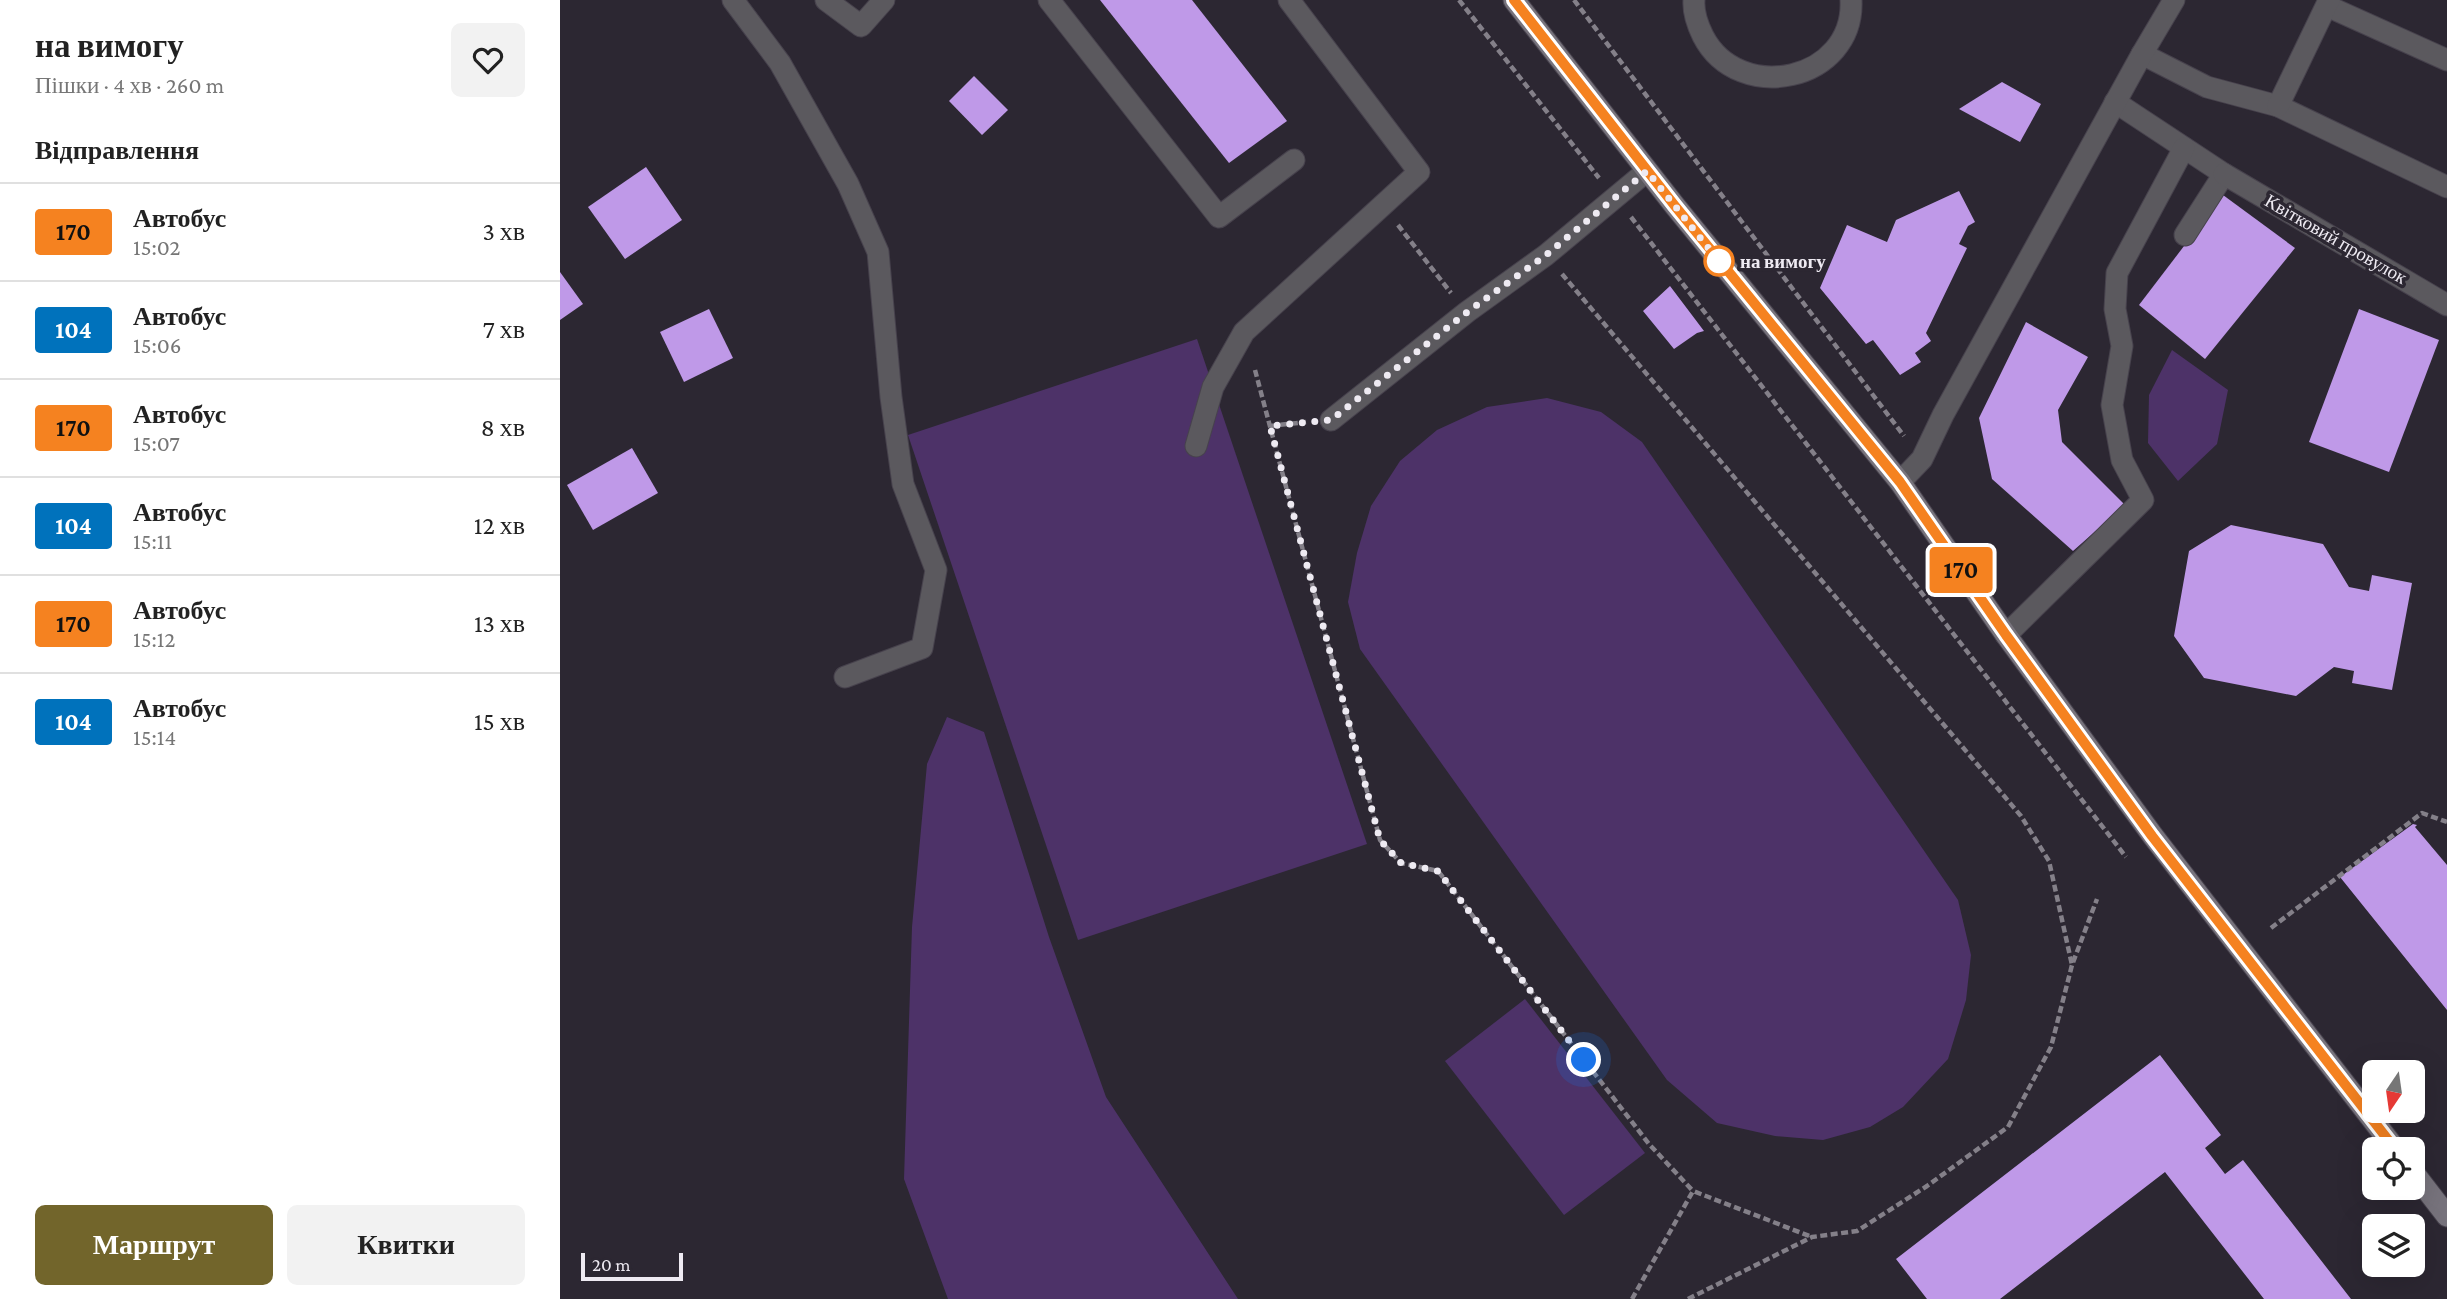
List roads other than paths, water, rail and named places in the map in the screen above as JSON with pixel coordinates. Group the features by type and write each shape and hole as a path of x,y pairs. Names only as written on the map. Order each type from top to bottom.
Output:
{"main road":[{"path":"1514,0 1647,171 1900,482 2006,635 2152,836 2386,1137"},
{"path":"2425,1188 2447,1216"}],"street":[{"path":"733,0 780,63 848,184 878,252 891,397 903,484 936,570 922,648 845,677"},
{"path":"826,0 861,26 884,0"},
{"path":"1049,0 1219,217 1294,160"},
{"path":"1196,446 1213,387 1244,332 1419,172 1289,0"},
{"path":"1694,0 1697,23 1709,48 1729,66 1754,77 1793,76 1811,68 1833,51 1844,33 1851,0"},
{"path":"1900,482 1922,459 1943,415 2174,0"},
{"path":"2278,106 2328,3 2447,60"},
{"path":"2142,54 2207,88 2278,106 2447,187"},
{"name":"Квітковий провулок","path":"2115,102 2224,174 2447,305"},
{"path":"2006,635 2143,500 2122,460 2112,405 2122,346 2115,309 2118,273 2183,148"},
{"path":"1331,420 1466,313 1546,255 1647,171"},
{"path":"2185,235 2224,174"}],"place":[{"name":"на вимогу","path":"1719,261"}]}
